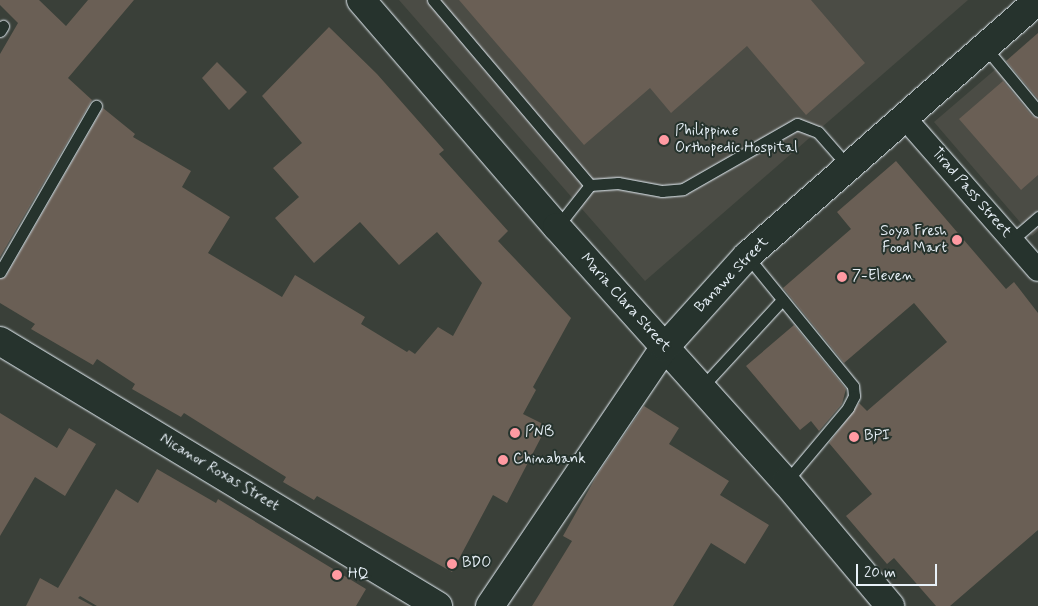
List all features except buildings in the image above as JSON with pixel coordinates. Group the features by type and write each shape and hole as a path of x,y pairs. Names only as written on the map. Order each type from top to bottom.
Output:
{"street":[{"name":"Maria Clara Street","path":"361,0 557,227 786,482 890,606"},
{"name":"Banawe Street","path":"490,606 665,347 747,256 847,164 1038,0"},
{"name":"Tirad Pass Street","path":"904,117 1038,270"},
{"name":"Nicanor Roxas Street","path":"0,341 438,606"}],"lane":[{"path":"433,0 590,185"},
{"path":"984,46 1038,112"},
{"path":"0,272 96,106"},
{"path":"557,227 590,185 618,183 662,191 683,188 798,124 818,132 847,164"},
{"path":"1012,240 1038,217"},
{"path":"747,256 853,386 854,396 848,408 786,482"},
{"path":"701,388 782,300"}],"shaded area":[{"name":"Philippine Orthopedic Hospital","path":"399,0 968,0 645,281"},
{"path":"1004,62 1038,101 1038,231 1032,236 934,122"}],"place":[{"name":"Philippine Orthopedic Hospital","path":"664,140"},
{"name":"Soya Fresh Food Mart","path":"957,240"},
{"name":"7-Eleven","path":"842,277"},
{"name":"PNB","path":"515,433"},
{"name":"BPI","path":"854,437"},
{"name":"Chinabank","path":"503,460"},
{"name":"BDO","path":"452,564"},
{"name":"HQ","path":"337,575"}]}
